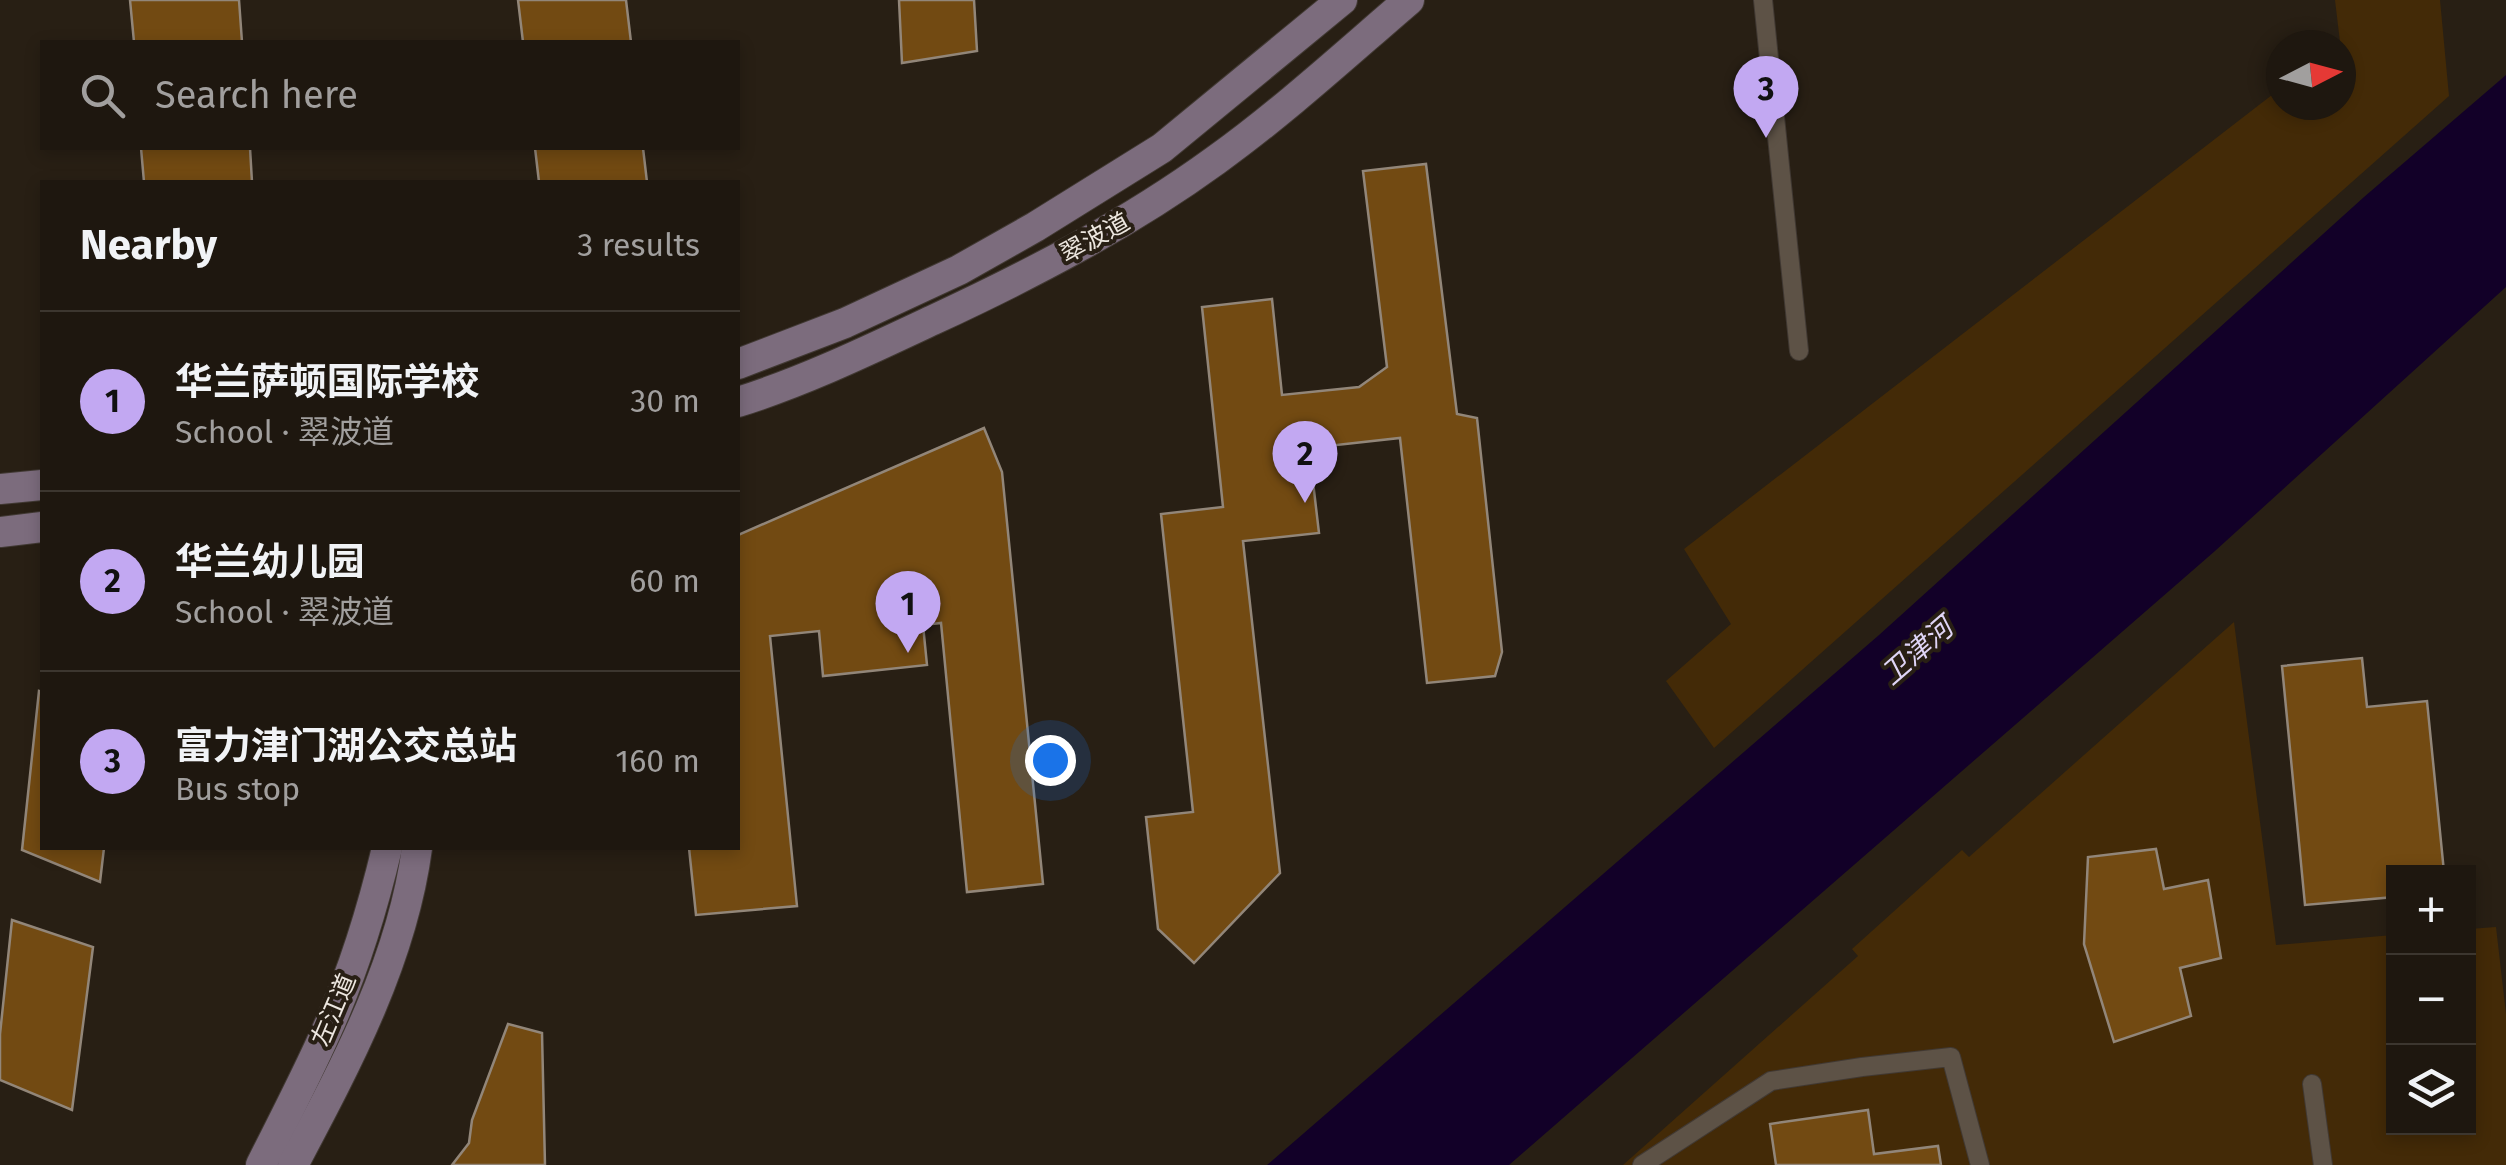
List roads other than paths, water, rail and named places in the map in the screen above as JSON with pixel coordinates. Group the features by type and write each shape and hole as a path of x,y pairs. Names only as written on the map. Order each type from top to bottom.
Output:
{"street":[{"name":"翠波道","path":"740,363 844,323 959,270 1035,227 1162,148 1342,0"},
{"name":"翠波道","path":"740,401 858,355 976,300 1069,254 1146,209 1280,111 1408,0"},
{"path":"0,490 40,485"},
{"path":"0,532 40,527"},
{"name":"左江道","path":"261,1165 326,1032 355,960 387,850"},
{"name":"左江道","path":"294,1165 370,1010 406,904 417,850"}],"lane":[{"path":"1762,0 1800,350"},
{"path":"1642,1165 1770,1081 1950,1057 1980,1165"},
{"path":"2312,1084 2323,1165"}],"water":[{"name":"卫津河","path":"2506,75 2506,287 2215,551 1509,1165 1267,1165 1879,635 2364,197"}],"place":[{"name":"富力津门湖公交总站","path":"1766,138"},
{"name":"华兰幼儿园","path":"1305,503"},
{"name":"华兰萨顿国际学校","path":"908,653"}]}
